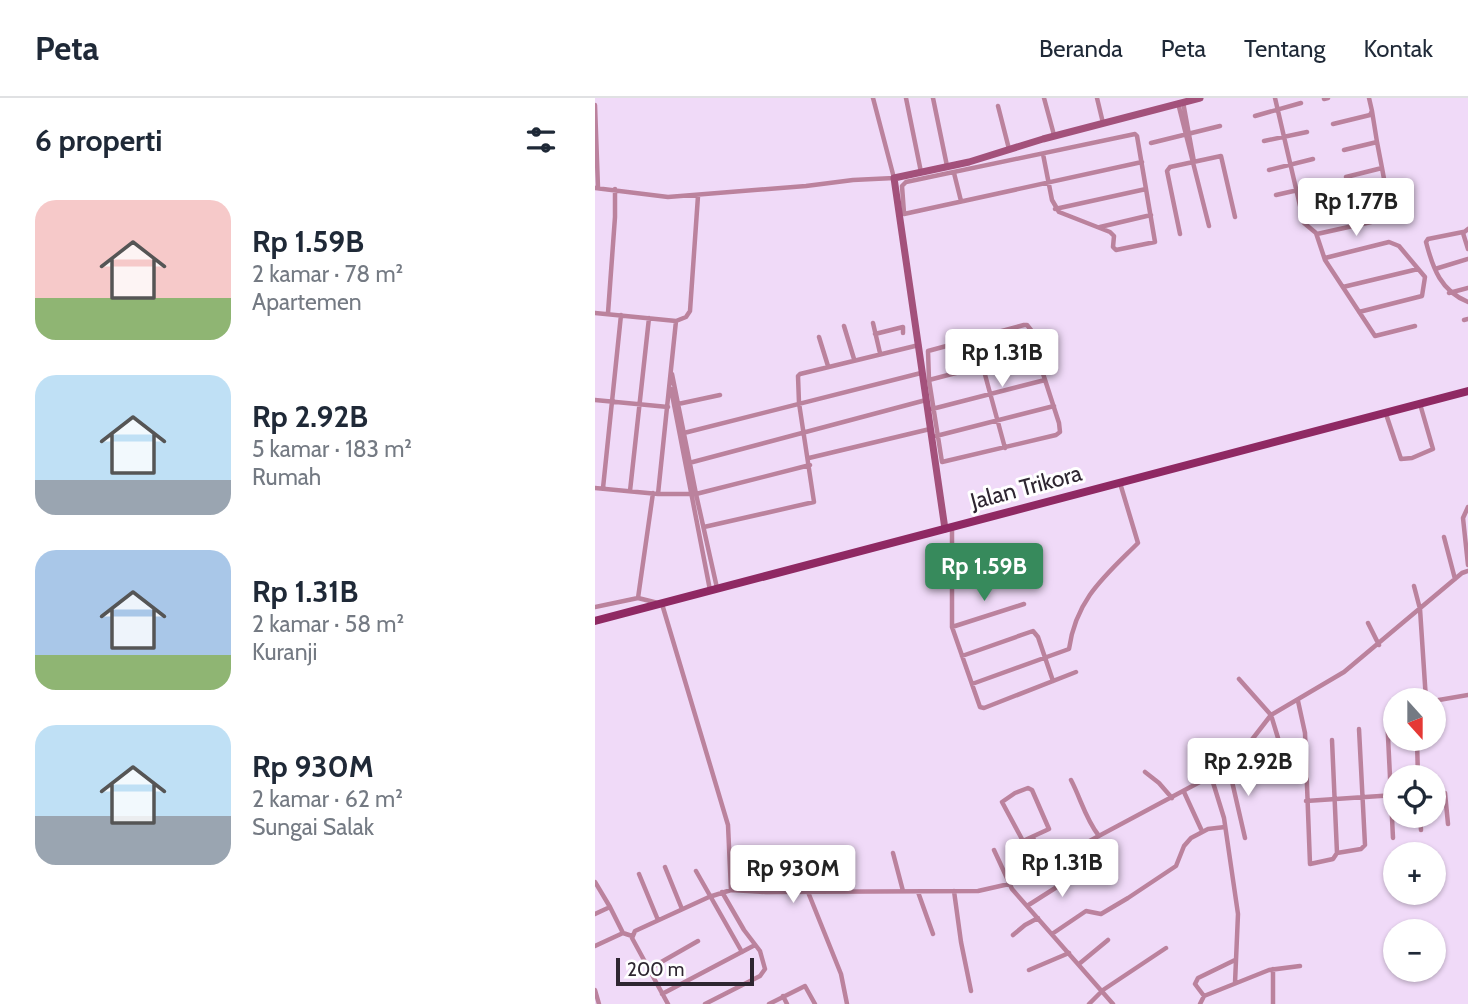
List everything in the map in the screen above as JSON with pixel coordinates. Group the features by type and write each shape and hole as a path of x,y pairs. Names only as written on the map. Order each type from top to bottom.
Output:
{"main road":[{"name":"Jalan Trikora","path":"595,621 1468,391"}],"street":[{"path":"873,98 902,214 922,372 927,400 930,410 936,436 940,458 945,463 1059,433 1061,428 1031,330 1027,325 929,350 927,353 929,380 930,410 931,429 949,528 951,627 978,702 983,708 1076,672"},
{"path":"906,98 921,173"},
{"path":"933,98 947,167"},
{"path":"1044,98 1055,136"},
{"path":"1097,98 1103,123"},
{"path":"595,105 596,188 668,197 894,178 921,173 1200,98"},
{"path":"1275,98 1304,223 1317,234 1325,258 1375,337 1415,327"},
{"path":"1369,98 1390,211"},
{"path":"1181,103 1209,226"},
{"path":"1255,116 1301,103"},
{"path":"997,106 1010,150"},
{"path":"1333,124 1370,115 1372,111"},
{"path":"1151,143 1220,126"},
{"path":"1264,141 1307,132"},
{"path":"902,214 903,183 1134,134 1137,136 1155,242 1116,250 1113,247 1112,234 1063,215 1055,209 1043,154"},
{"path":"1344,150 1377,142"},
{"path":"1180,234 1167,171 1170,167 1220,156 1223,158 1235,217"},
{"path":"1269,170 1313,159"},
{"path":"902,214 1142,162"},
{"path":"1346,177 1382,169"},
{"path":"954,173 961,201"},
{"path":"1276,195 1320,185"},
{"path":"608,313 615,189"},
{"path":"1055,209 1146,189"},
{"path":"1352,205 1387,195"},
{"path":"595,313 676,321 686,317 690,312 698,196"},
{"path":"1099,228 1151,215"},
{"path":"1317,234 1389,218"},
{"path":"1468,248 1466,230 1426,241 1435,269 1449,293 1468,302"},
{"path":"1325,258 1388,242 1399,246 1425,277 1422,296 1359,312"},
{"path":"1435,269 1468,259"},
{"path":"1343,287 1418,269"},
{"path":"1449,293 1468,288"},
{"path":"603,488 621,315"},
{"path":"630,491 649,317"},
{"path":"638,598 668,407 676,321"},
{"path":"873,323 880,353"},
{"path":"844,327 854,359"},
{"path":"875,334 902,327 903,332"},
{"path":"819,337 828,366"},
{"path":"975,338 1005,448"},
{"path":"704,527 814,502 799,403 799,375 854,359 919,345"},
{"path":"929,380 1036,352"},
{"path":"671,366 693,494 704,527 714,590"},
{"path":"684,433 922,372"},
{"path":"670,379 714,590"},
{"path":"930,410 1045,380"},
{"path":"678,404 720,395"},
{"path":"595,400 668,407"},
{"path":"689,463 927,400"},
{"path":"1386,414 1401,459 1412,458 1433,449 1420,404"},
{"path":"936,436 1054,406"},
{"path":"809,458 931,429"},
{"path":"595,488 656,494 693,494 810,465"},
{"path":"972,684 1069,649 1077,617 1086,597 1138,543 1120,482"},
{"path":"1468,507 1463,518 1468,565"},
{"path":"1444,537 1455,580"},
{"path":"632,936 635,931 709,897 731,890 978,891 1009,884 1211,776 1247,746 1271,715 1332,681 1379,645 1462,573 1468,571"},
{"path":"1414,586 1420,609 1425,688"},
{"path":"595,607 638,598 662,604 728,825 731,890"},
{"path":"951,627 1024,604"},
{"path":"1368,623 1379,645"},
{"path":"962,656 1030,631 1036,633 1053,681"},
{"path":"1239,679 1271,715 1278,738"},
{"path":"1446,699 1468,695"},
{"path":"1299,701 1305,733 1310,864 1332,859 1337,853 1364,847 1359,729"},
{"path":"1332,740 1337,853"},
{"path":"1227,764 1244,838"},
{"path":"1145,772 1172,798"},
{"path":"1211,776 1225,827 1238,914 1235,983"},
{"path":"1071,780 1080,796 1084,812 1099,836"},
{"path":"1028,788 1032,790 1049,829 1033,838 1022,841 1002,802 1028,788"},
{"path":"1184,792 1201,829"},
{"path":"1306,801 1383,796"},
{"path":"1446,803 1448,824"},
{"path":"1052,934 1086,911 1101,914 1128,898 1176,866 1184,846 1191,838 1208,829 1225,827"},
{"path":"1394,828 1394,838"},
{"path":"1033,838 1046,863"},
{"path":"994,850 1009,884 1113,1004"},
{"path":"893,853 903,891"},
{"path":"665,867 683,909"},
{"path":"696,871 742,952"},
{"path":"1027,906 1083,871"},
{"path":"639,874 659,920"},
{"path":"595,882 623,933"},
{"path":"954,891 971,990"},
{"path":"705,1004 763,974 765,966 756,945 722,892"},
{"path":"808,892 841,974 847,1004"},
{"path":"918,892 933,934"},
{"path":"595,914 610,907"},
{"path":"1013,935 1038,918"},
{"path":"595,946 623,933 632,936 668,1004"},
{"path":"1079,964 1108,940"},
{"path":"649,969 698,941"},
{"path":"662,994 756,945"},
{"path":"1089,1004 1103,990 1166,948"},
{"path":"1029,970 1069,953"},
{"path":"1204,996 1195,984 1198,978 1235,960"},
{"path":"1200,1004 1204,996 1235,983 1273,969 1300,966"},
{"path":"1273,969 1273,1004"},
{"path":"769,1004 805,986 815,1004"},
{"path":"595,990 599,1004"},
{"path":"783,996 787,1004"}]}
